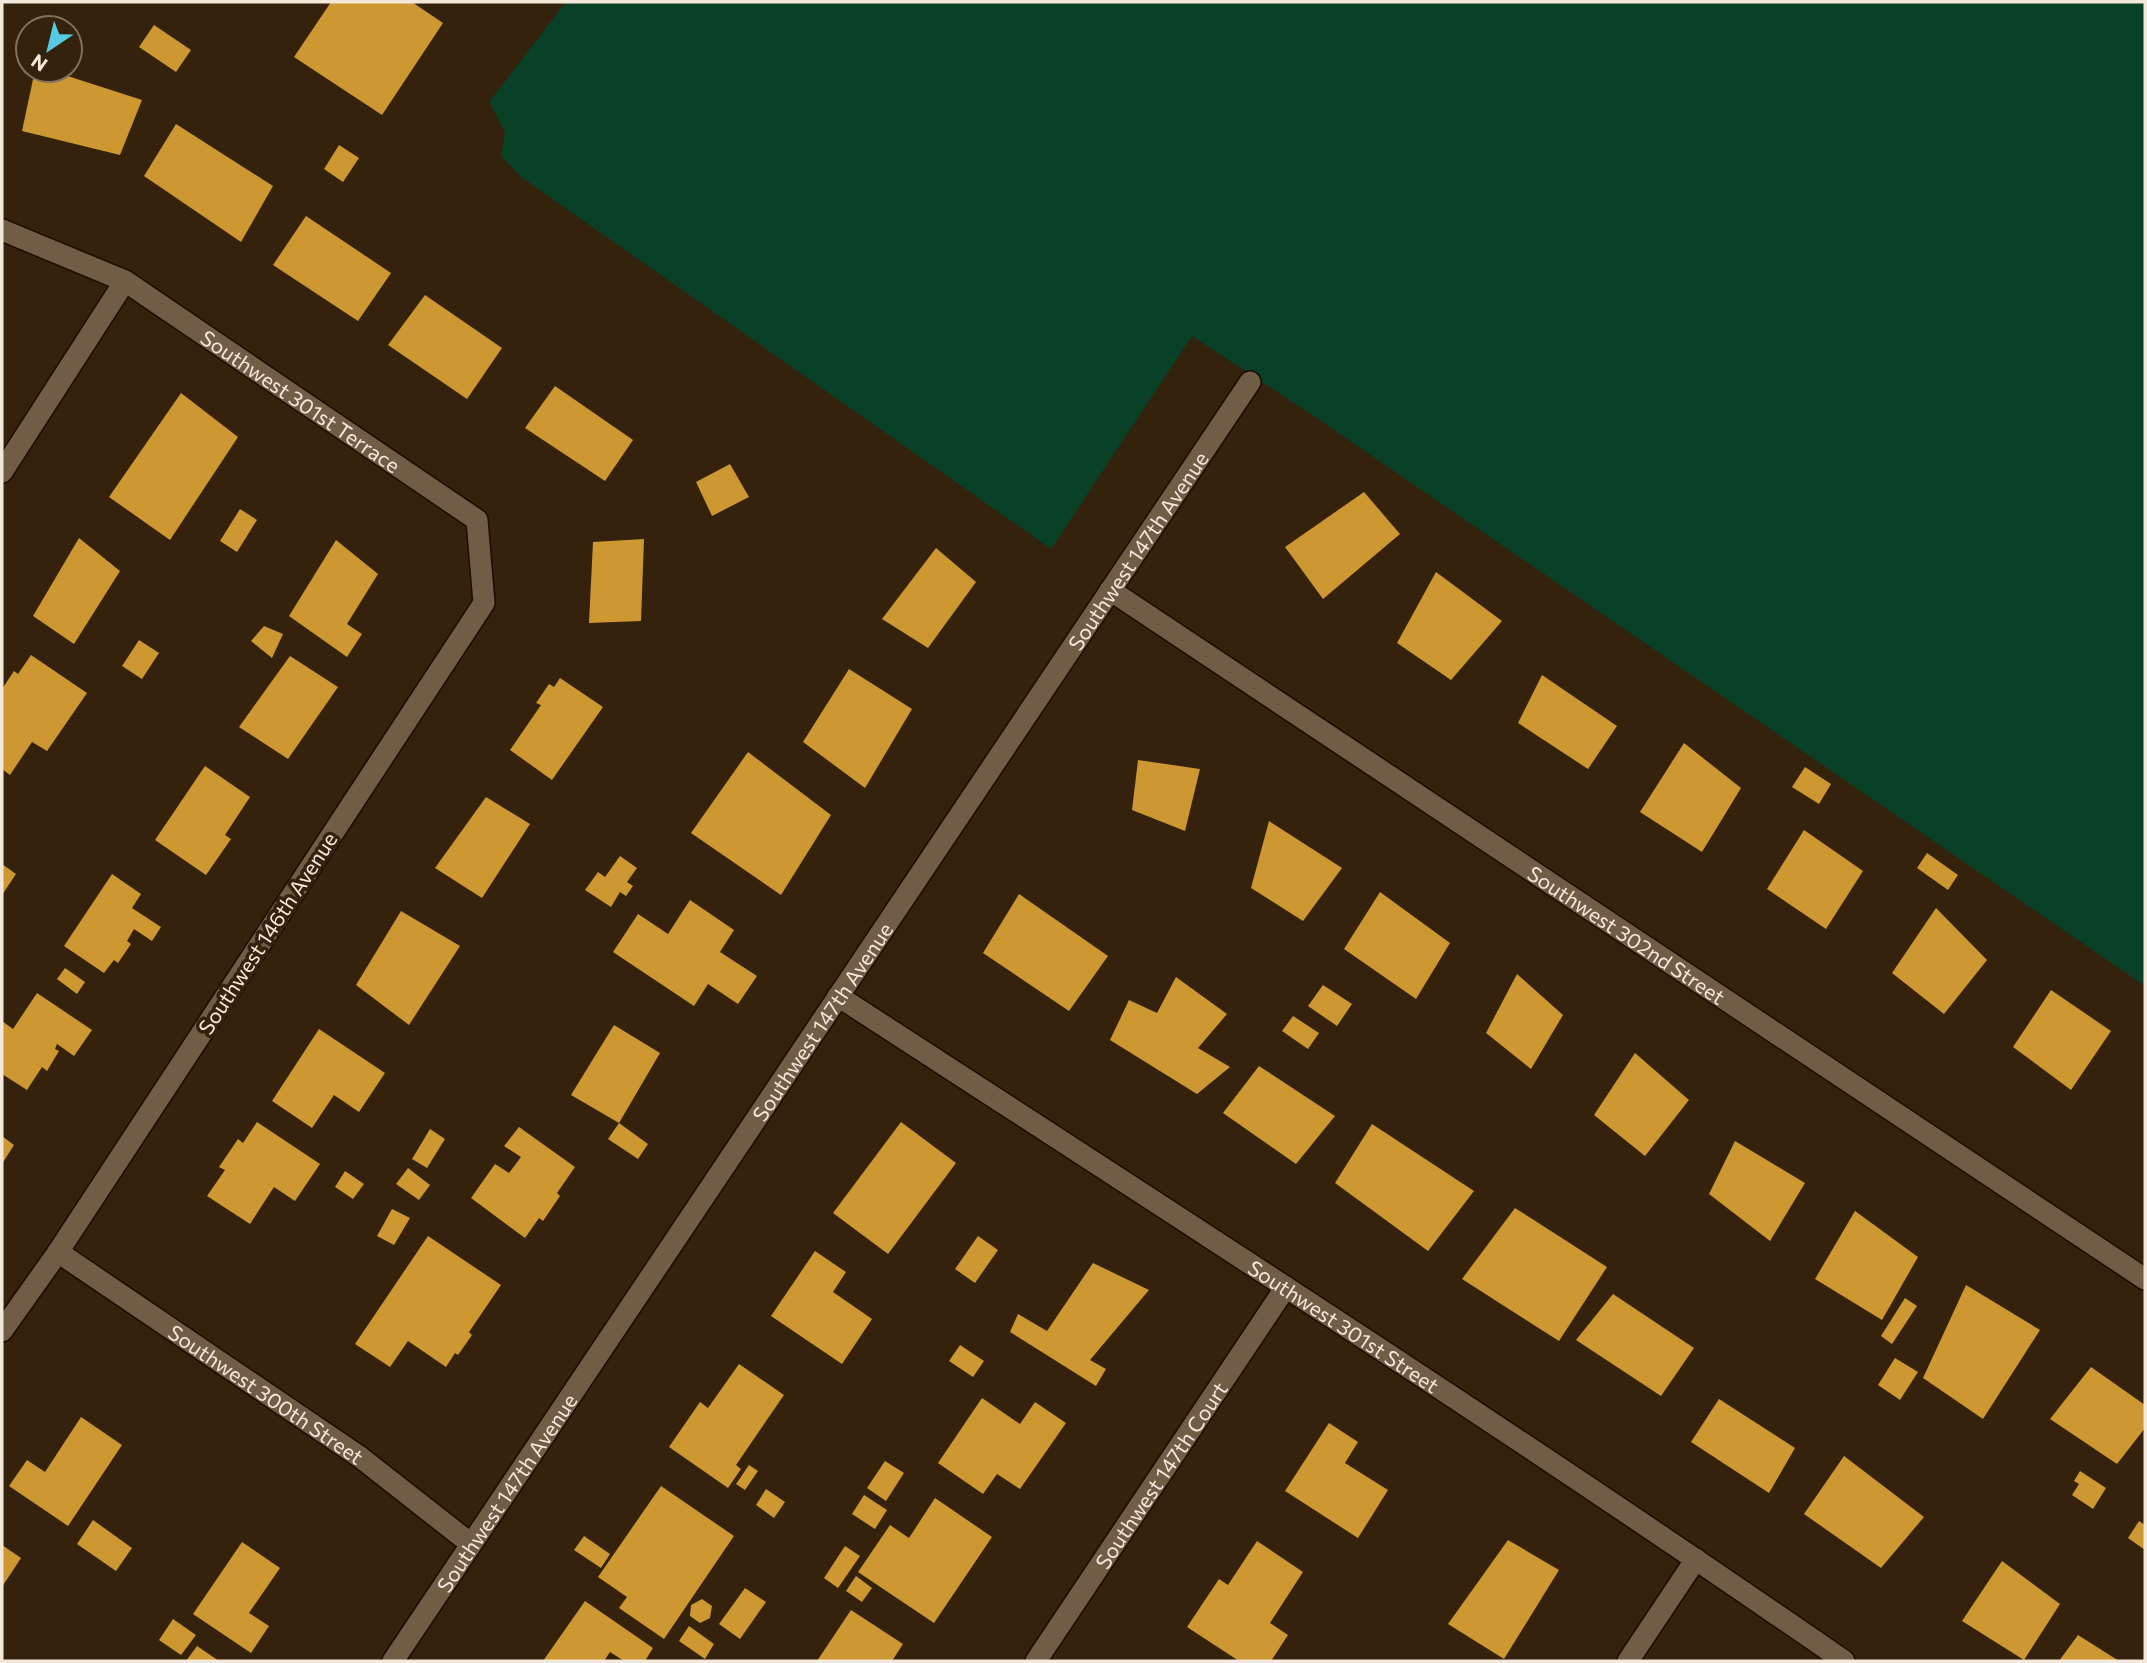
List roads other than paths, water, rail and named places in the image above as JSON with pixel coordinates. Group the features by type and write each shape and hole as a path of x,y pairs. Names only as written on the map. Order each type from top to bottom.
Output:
{"street":[{"name":"Southwest 301st Terrace","path":"2,230 125,281 477,520"},
{"path":"2,472 125,281"},
{"name":"Southwest 147th Avenue","path":"393,1661 1250,382"},
{"name":"Southwest 146th Avenue","path":"2,1331 58,1252 484,603 477,520"},
{"name":"Southwest 302nd Street","path":"1110,590 2145,1279"},
{"name":"Southwest 301st Street","path":"838,996 1286,1287 1696,1559 1844,1661"},
{"name":"Southwest 300th Street","path":"58,1252 360,1457 471,1544"},
{"name":"Southwest 147th Court","path":"1036,1661 1286,1287"},
{"path":"1628,1661 1696,1559"}]}
